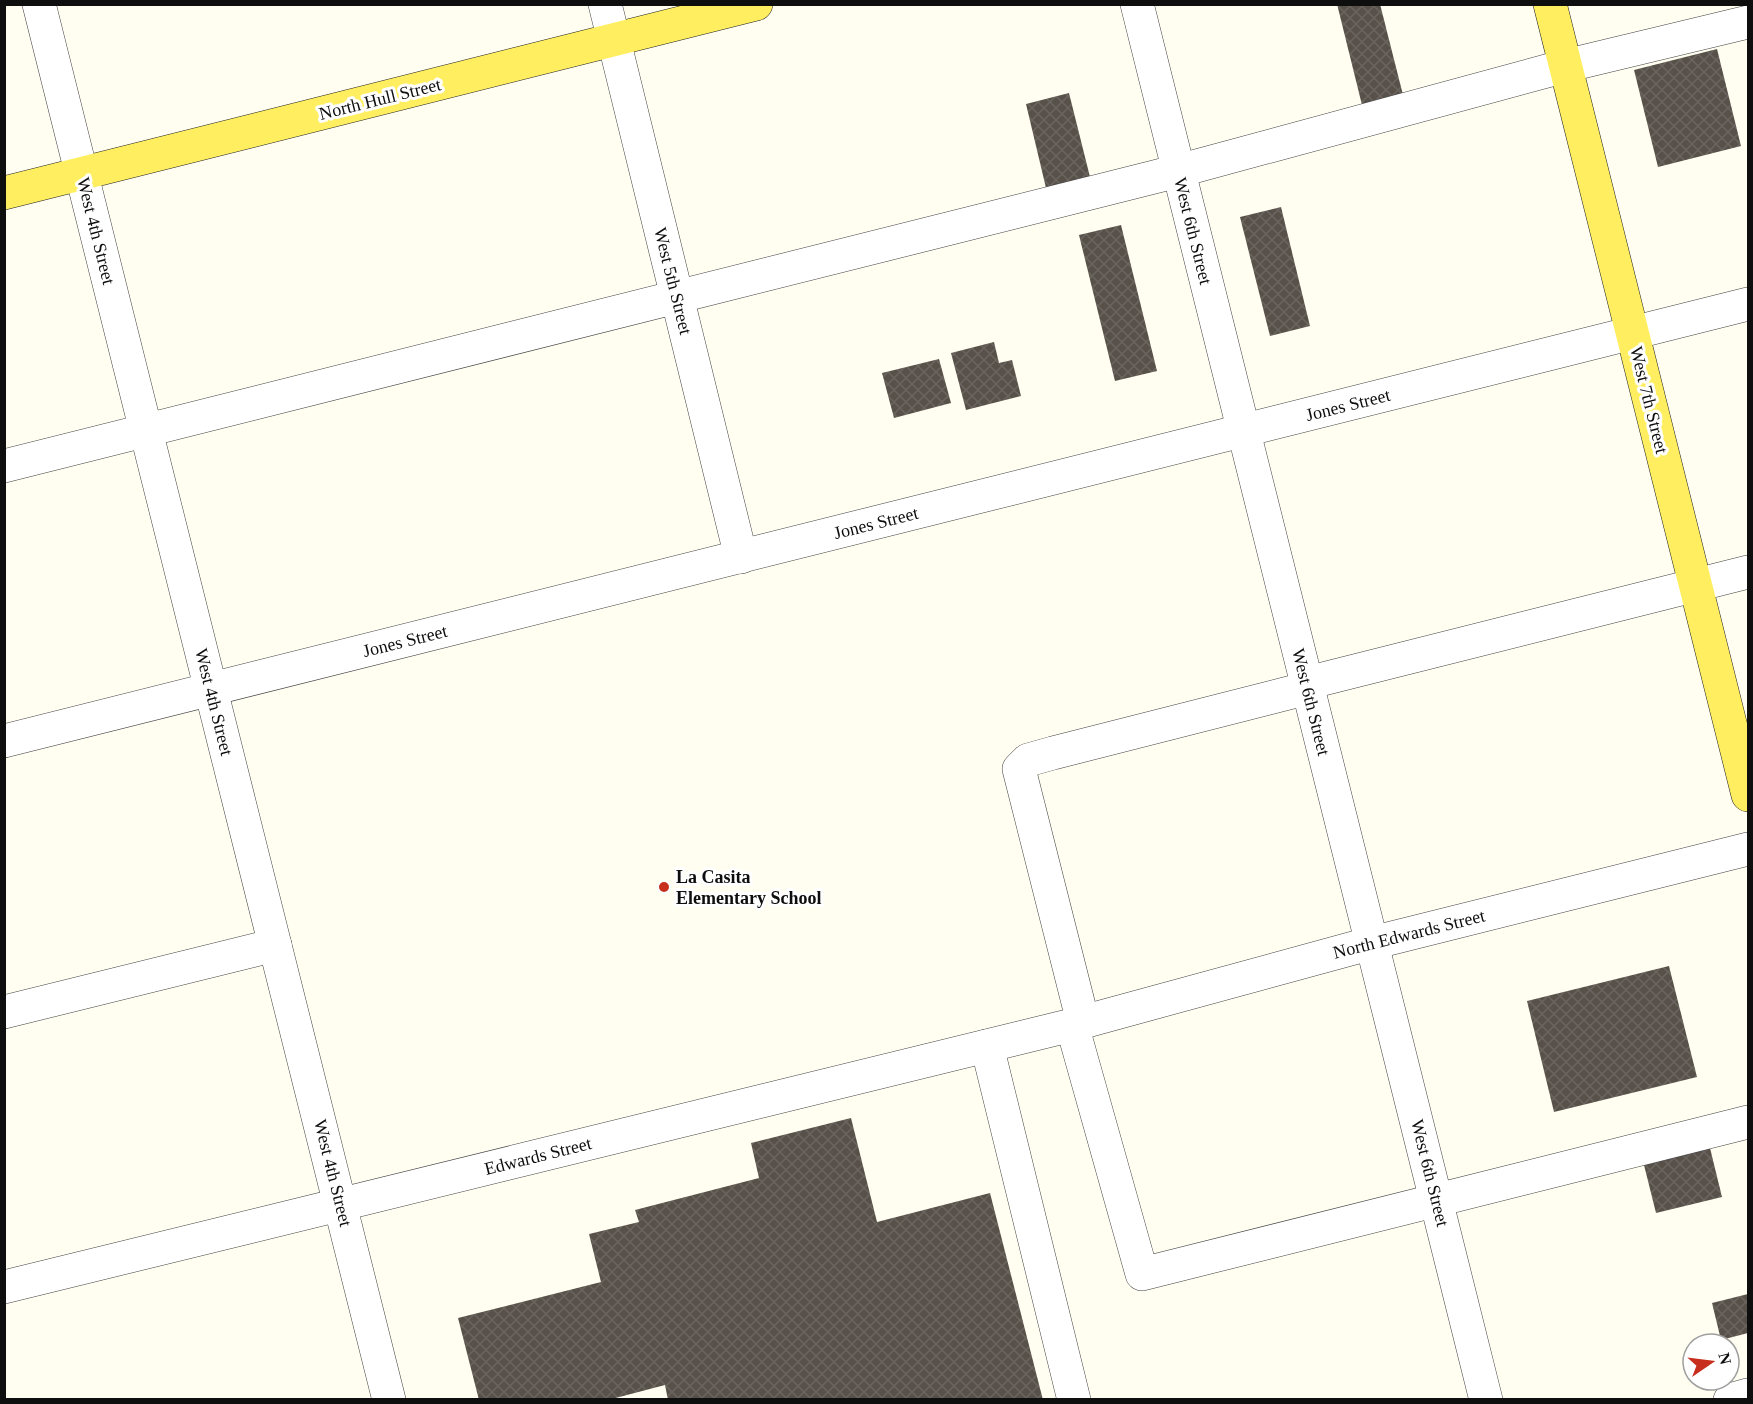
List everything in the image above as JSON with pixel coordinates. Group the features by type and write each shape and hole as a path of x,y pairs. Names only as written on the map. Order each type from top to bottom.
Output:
{"main road":[{"name":"North Hull Street","path":"4,193 756,4"},
{"name":"West 7th Street","path":"1550,4 1749,795"}],"street":[{"name":"West 4th Street","path":"39,4 389,1400"},
{"name":"West 5th Street","path":"605,4 741,557"},
{"name":"West 6th Street","path":"1137,4 1486,1400"},
{"path":"4,466 1178,171 1565,66 1749,22"},
{"name":"Jones Street","path":"4,741 1749,304"},
{"path":"1749,572 1053,753 1028,760 1019,769 1077,1024 1142,1274 1749,1122"},
{"name":"North Edwards Street","path":"1077,1024 1372,943 1749,849"},
{"path":"4,1012 275,945"},
{"name":"Edwards Street","path":"4,1287 1077,1024"},
{"path":"987,1046 1074,1400"},
{"path":"1730,1400 1749,1395"}],"building":[{"path":"1337,4 1380,4 1403,95 1362,105"},
{"path":"1717,49 1741,146 1658,167 1634,70"},
{"path":"1069,93 1090,177 1046,188 1026,104"},
{"path":"1281,207 1310,326 1270,336 1240,217"},
{"path":"1121,225 1157,371 1115,381 1079,235"},
{"path":"994,342 999,363 1012,360 1021,396 966,410 951,353"},
{"path":"939,359 951,403 894,418 882,373"},
{"path":"1669,966 1697,1077 1554,1112 1527,1001"},
{"path":"851,1118 877,1222 990,1193 1043,1400 668,1400 665,1385 608,1400 479,1400 458,1318 601,1282 589,1234 639,1222 635,1210 759,1178 751,1143"},
{"path":"1710,1148 1722,1197 1656,1213 1644,1165"},
{"path":"1748,1294 1748,1333 1741,1335 1741,1332 1719,1332 1712,1303"}],"place":[{"name":"La Casita Elementary School","path":"664,887"}]}
